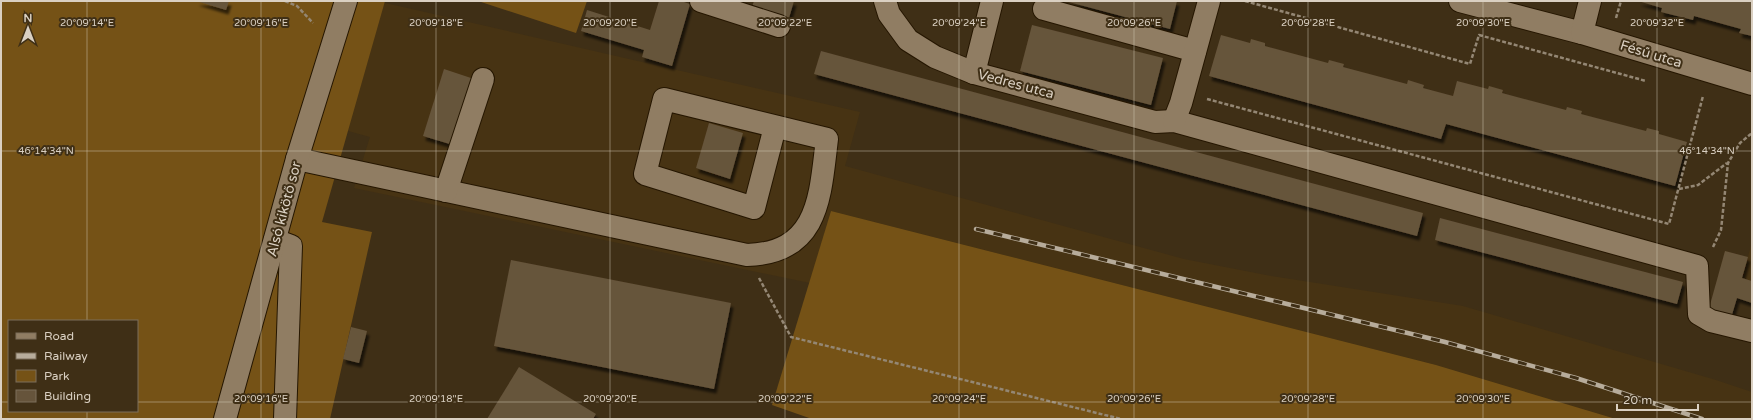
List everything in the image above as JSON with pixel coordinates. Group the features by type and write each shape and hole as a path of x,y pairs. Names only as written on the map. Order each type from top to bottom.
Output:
{"street":[{"name":"Alsó kikötő sor","path":"225,419 297,159 346,1"},
{"path":"701,1 779,26"},
{"name":"Vedres utca","path":"885,1 889,14 908,40 934,57 974,73 1155,122 1174,121 1697,266"},
{"path":"974,73 992,1"},
{"path":"1174,121 1184,93 1209,1"},
{"name":"Fésű utca","path":"1460,1 1582,33 1752,84"},
{"path":"1582,33 1590,1"},
{"path":"1044,9 1195,51"},
{"path":"446,191 483,79"},
{"path":"297,159 747,255 762,255 776,251 799,236 811,220 819,202 827,139 664,99 645,174 754,208 775,127"},
{"path":"275,240 291,246 285,419"},
{"path":"1697,266 1699,314 1711,321 1752,330"}],"path":[{"path":"285,1 297,6 332,44"},
{"path":"1245,1 1470,64 1479,36 1651,82"},
{"path":"1184,93 1669,224 1703,96 1696,94"},
{"path":"1679,189 1698,185 1728,163 1740,143 1752,132"},
{"path":"1697,266 1714,246 1721,230 1728,163"},
{"path":"747,255 791,337 1121,419"}],"shaded area":[{"path":"381,2 860,112 845,166 1184,259 1266,275 1463,306 1716,380 1752,392 1752,419 1616,419 1436,365 831,211 810,283 354,188 370,137 341,129"},
{"path":"1752,242 1752,281 1742,278"}],"green space":[{"path":"1,1 385,1 322,222 372,232 330,419 1,419"},
{"path":"478,1 587,1 576,33"},
{"path":"831,211 1436,365 1616,419 812,419 772,405"}],"building":[{"path":"196,1 229,1 226,10"},
{"path":"659,1 681,1 690,4 672,66 642,57 644,50 581,31 587,10 650,30"},
{"path":"754,1 794,1 789,18 752,7"},
{"path":"1065,1 1177,1 1170,29"},
{"path":"1638,1 1752,1 1752,36 1739,33 1741,29 1694,16 1693,20 1661,12 1662,8"},
{"path":"1032,25 1163,58 1151,105 1020,71"},
{"path":"1221,35 1250,43 1251,39 1265,43 1265,46 1328,63 1329,60 1344,64 1343,67 1407,84 1408,80 1424,85 1423,88 1453,96 1457,81 1488,89 1489,86 1503,90 1502,93 1566,110 1567,107 1582,111 1581,114 1646,131 1647,128 1659,131 1659,134 1687,142 1675,186 1446,124 1441,139 1209,76"},
{"path":"821,51 1423,213 1417,236 814,74"},
{"path":"444,69 474,79 453,145 423,136"},
{"path":"709,123 743,133 730,179 696,168"},
{"path":"1440,218 1683,282 1677,304 1435,240"},
{"path":"1725,251 1748,257 1742,278 1752,281 1752,303 1737,298 1731,318 1708,312"},
{"path":"511,260 731,303 714,389 494,346"},
{"path":"351,327 367,331 359,363 343,359"},
{"path":"519,367 596,414 593,419 487,419"}],"railway":[{"path":"976,229 1445,342 1576,378 1702,419"}]}
